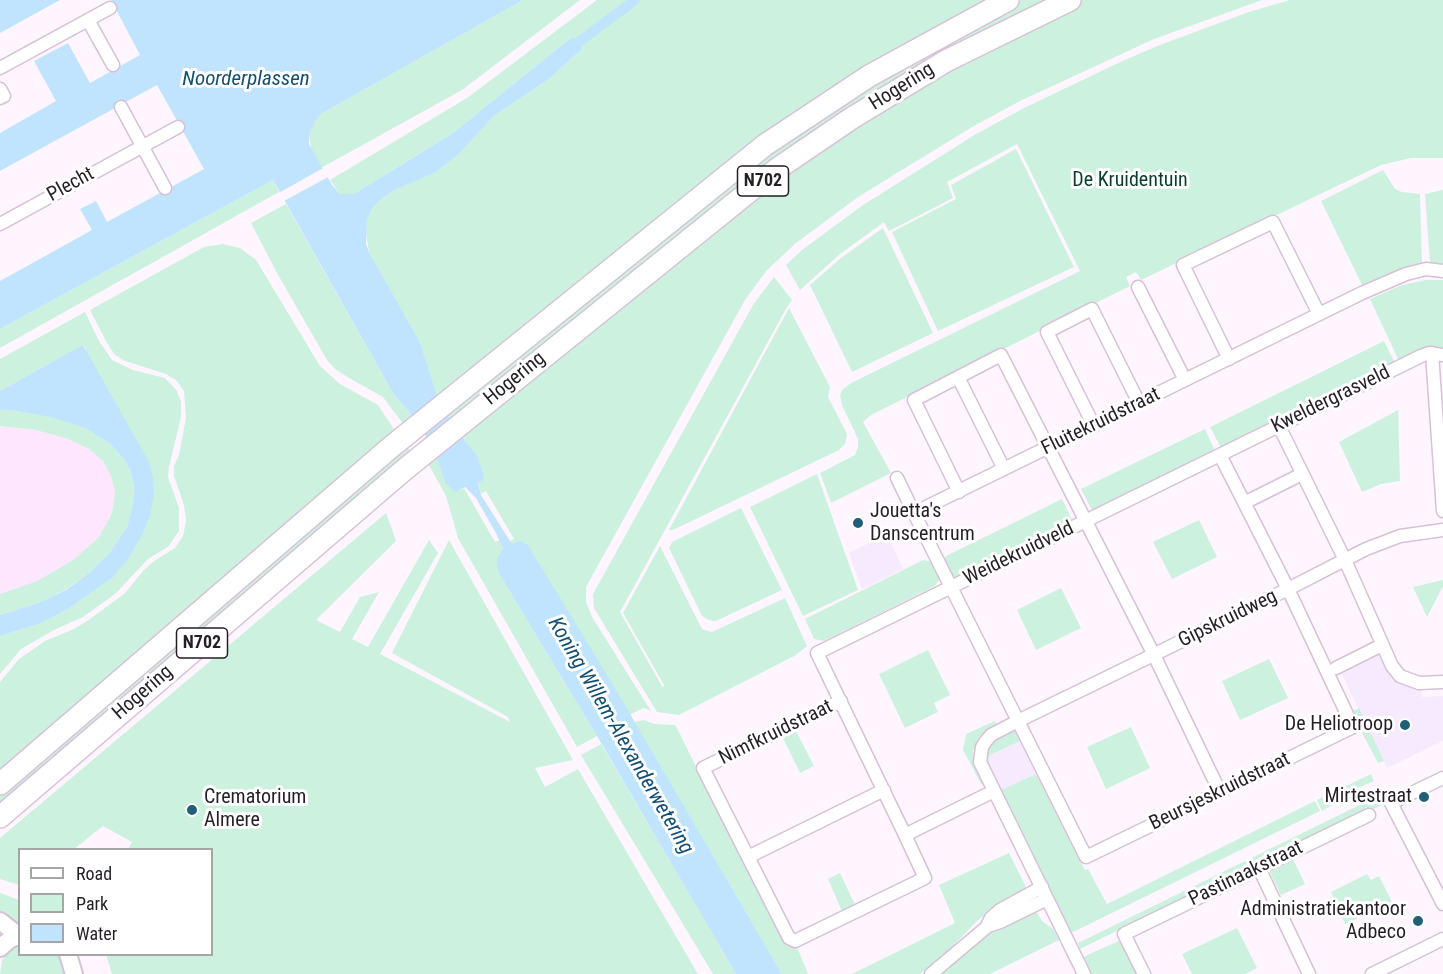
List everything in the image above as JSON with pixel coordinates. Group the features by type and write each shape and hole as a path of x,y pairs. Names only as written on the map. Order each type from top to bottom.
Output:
{"highway":[{"name":"Hogering","path":"0,784 391,447 765,145 869,76 1008,0"},
{"name":"Hogering","path":"0,817 483,404 777,169 852,118 946,61 1070,0"}],"main road":[{"path":"0,921 18,934"},
{"path":"0,948 18,936"},
{"path":"69,956 74,974"}],"street":[{"path":"0,68 110,8"},
{"path":"88,20 113,65"},
{"path":"0,89 4,96 0,98"},
{"path":"121,107 165,188"},
{"name":"Plecht","path":"0,224 178,127"},
{"path":"1229,358 1183,265 1273,222 1319,314"},
{"name":"Fluitekruidstraat","path":"914,513 1362,293 1418,270 1443,271"},
{"path":"1138,287 1185,380"},
{"path":"1094,426 1047,332 1092,309 1139,403"},
{"path":"1438,354 1443,511"},
{"name":"Kweldergrasveld","path":"1220,455 1421,356 1438,354"},
{"path":"959,492 914,400 1001,355 1154,655 1220,792"},
{"path":"958,377 1004,469"},
{"path":"1279,426 1344,560 1380,647 1392,666 1400,676 1419,683 1443,682"},
{"path":"1220,455 1246,502 1288,589"},
{"name":"Weidekruidveld","path":"841,701 817,652 1220,455"},
{"path":"1246,502 1302,474"},
{"path":"897,478 1018,721"},
{"name":"Gipskruidweg","path":"1084,974 980,762 981,747 991,735 1018,721 1384,541 1422,532 1443,530"},
{"name":"Beursjeskruidstraat","path":"1018,721 1086,857 1353,727 1288,589"},
{"path":"1336,668 1380,647"},
{"path":"841,701 884,790 925,878 795,941 789,938 748,857 884,790"},
{"name":"Nimfkruidstraat","path":"748,857 703,768 841,701"},
{"path":"1443,778 1391,803 1439,883 1443,903"},
{"path":"905,835 994,791"},
{"name":"Pastinaakstraat","path":"1144,974 1124,934 1369,815"},
{"path":"1259,868 1309,974"},
{"path":"931,974 987,926 991,918 1000,910 1044,893"},
{"path":"1372,974 1443,939"}],"shaded area":[{"path":"0,426 36,430 68,439 89,449 103,461 111,476 115,492 112,513 99,537 73,560 37,581 0,594"},
{"path":"887,534 903,569 862,589 849,553"},
{"name":"De Heliotroop","path":"1379,651 1392,677 1421,689 1422,697 1443,696 1443,741 1387,768 1340,670"},
{"path":"1020,741 1036,774 1001,790 988,760 990,755"}],"green space":[{"path":"523,0 580,0 462,90 321,168 312,152 309,136 321,114"},
{"path":"597,0 991,0 939,28 438,398 420,342 369,252 366,233 367,219 379,201 393,191 436,172 458,155 494,116 549,79 583,48 572,37 453,133 354,194 340,194 330,180 467,98"},
{"path":"1019,0 1053,0 957,47 453,423 445,410 713,191 947,36"},
{"path":"1079,0 1262,0 1154,39 1020,101 972,127 858,197 796,243 767,270 745,300 586,587 586,602 592,617 651,711 644,708 629,715 528,545 513,544 510,541 514,539 486,491 481,494 478,482 484,475 477,455 458,432 839,132"},
{"name":"De Kruidentuin","path":"1290,0 1443,0 1443,158 1411,158 1381,165 1141,280 1136,272 1126,277 1130,286 871,415 863,422 891,473 831,503 820,473 855,455 858,447 858,439 842,405 840,395 842,390 851,383 1080,271 1017,144 947,182 953,198 889,231 884,222 840,254 800,290 786,265 802,250 863,205 976,134 1024,108 1157,46 1249,12"},
{"path":"1016,149 1074,267 938,331 892,232 956,199 951,185"},
{"path":"1383,170 1395,189 1420,194 1422,265 1364,289 1321,201"},
{"path":"273,180 279,192 0,348 0,329"},
{"path":"1443,190 1443,267 1430,263 1425,194"},
{"path":"286,204 394,395 417,421 407,429 383,397 335,369 327,360 277,273 251,223"},
{"path":"883,228 933,333 852,372 810,285 841,258"},
{"path":"223,244 240,248 256,260 320,366 340,384 378,405 397,434 0,771 0,682 19,659 45,641 74,629 124,594 144,570 175,548 183,536 186,521 184,505 174,476 174,466 179,455 186,418 184,391 177,381 166,374 125,361 115,355 90,310 204,247"},
{"path":"774,277 792,300 620,612 663,688 664,685 623,613 660,546 702,629 712,632 785,598 807,646 796,655 679,715 657,712 594,608 593,594 753,305"},
{"path":"1426,280 1443,280 1443,349 1428,348 1399,361 1370,299 1402,285"},
{"path":"789,308 830,387 828,397 847,434 845,444 839,450 669,530"},
{"path":"85,312 99,341 112,360 133,370 165,378 177,391 181,402 181,417 168,477 179,508 179,531 168,547 148,559 115,594 83,617 21,649 0,674 0,636 42,623 71,607 112,577 129,558 150,516 84,345 0,391 0,359"},
{"path":"1384,341 1395,363 1224,448 1220,446 1210,427"},
{"path":"0,410 51,416 85,428 109,443 124,459 131,472 134,487 133,504 127,527 110,552 90,572 65,590 38,603 0,615 0,594 37,581 73,560 99,537 112,513 115,492 111,476 103,461 89,449 68,439 36,430 0,426"},
{"path":"1398,410 1400,481 1381,484 1362,492 1339,442"},
{"path":"1205,429 1214,449 1211,454 1093,512 1081,489"},
{"path":"406,444 413,456 0,810 0,792"},
{"path":"435,452 461,490 464,488 495,542 500,540 503,549 498,572 597,736 577,747 458,538 446,496 426,460"},
{"path":"817,474 858,590 803,616 750,507"},
{"path":"1062,499 1073,522 955,580 951,579 940,559"},
{"path":"741,508 782,590 716,621 709,620 702,616 669,548 672,542"},
{"path":"386,513 396,541 316,620 340,632 360,597 379,592 352,639 368,647 429,540 438,553 380,654 510,722 508,717 392,653 449,540 573,760 535,768 545,787 578,769 698,974 112,974 106,956 213,956 213,848 129,848 132,842 103,826 75,848 18,848 18,885 0,879 0,838"},
{"path":"1199,520 1217,557 1172,579 1153,542"},
{"path":"923,560 932,562 940,578 935,586 824,641 814,639 805,619"},
{"path":"1443,580 1443,586 1427,617 1413,587"},
{"path":"1061,588 1081,628 1036,650 1017,610"},
{"path":"928,650 950,695 934,703 938,712 905,728 879,674"},
{"path":"1269,659 1288,698 1240,720 1222,681"},
{"path":"1359,708 1384,761 1378,763 1351,712"},
{"path":"644,720 655,724 675,725 677,728 785,943 797,947 808,974 782,974 634,722"},
{"path":"995,721 997,726 979,737 973,751 974,759 985,783 981,784 963,750 966,734"},
{"path":"1131,727 1150,768 1106,789 1087,747"},
{"path":"795,729 814,766 800,773 782,736"},
{"path":"1007,732 1016,732 1020,741 990,755 988,760 1001,790 1036,774 1085,870 1088,869 1107,904 1315,801 1320,811 1069,934 985,759 989,743"},
{"path":"601,744 736,974 713,974 581,755"},
{"path":"1371,774 1374,781 1335,798 1336,803 1322,811 1317,800"},
{"path":"1382,794 1387,803 1369,811 1367,808 1080,949 1078,943"},
{"path":"1009,853 1027,889 978,920 942,957 920,974 852,974 955,923 939,885"},
{"path":"1293,859 1305,884 1281,895 1269,870"},
{"path":"840,873 856,907 843,914 828,879"},
{"path":"1367,874 1371,880 1379,876 1392,902 1345,924 1331,892"},
{"path":"0,893 18,900 18,928 9,923 0,912"},
{"path":"1035,909 1042,921 1053,929 1059,940 990,974 938,974 984,934"},
{"path":"1237,928 1257,968 1245,974 1192,974 1182,954"},
{"path":"1121,940 1137,974 1091,974 1083,957"},
{"path":"18,946 18,956 59,956 66,974 0,974 2,960 9,951"}],"water":[{"path":"0,0 60,0 0,33"},
{"path":"111,0 523,0 321,114 309,136 309,144 332,185 340,194 354,194 453,133 572,37 583,48 549,79 494,116 458,155 436,172 393,191 379,201 367,219 366,244 420,342 438,398 458,432 477,455 484,475 483,480 478,483 481,495 510,541 513,544 521,541 528,545 616,690 782,974 736,974 498,572 497,558 503,549 476,498 465,487 455,492 446,484 435,452 417,421 394,395 273,180 0,329 0,281 92,230 80,209 96,201 107,222 204,169 157,85 0,171 0,133 56,101 34,61 68,43 90,83 140,55"},
{"path":"83,345 149,462 154,493 150,516 129,558 113,577 71,607 42,623 0,636 0,615 38,603 66,590 90,572 110,552 127,527 133,504 134,487 131,472 124,459 109,443 85,428 51,417 0,410 0,391"}],"pier":[{"path":"325,167 330,176 282,202 277,194"}],"waterway":[{"path":"568,50 635,0"}],"place":[{"name":"Jouetta's Danscentrum","path":"858,523"},
{"name":"De Heliotroop","path":"1405,725"},
{"name":"Mirtestraat","path":"1424,797"},
{"name":"Crematorium Almere","path":"192,810"},
{"name":"Administratiekantoor Adbeco","path":"1418,921"}],"water label":[{"name":"Noorderplassen","path":"246,80"},
{"name":"Koning Willem-Alexanderwetering","path":"620,736"}]}
